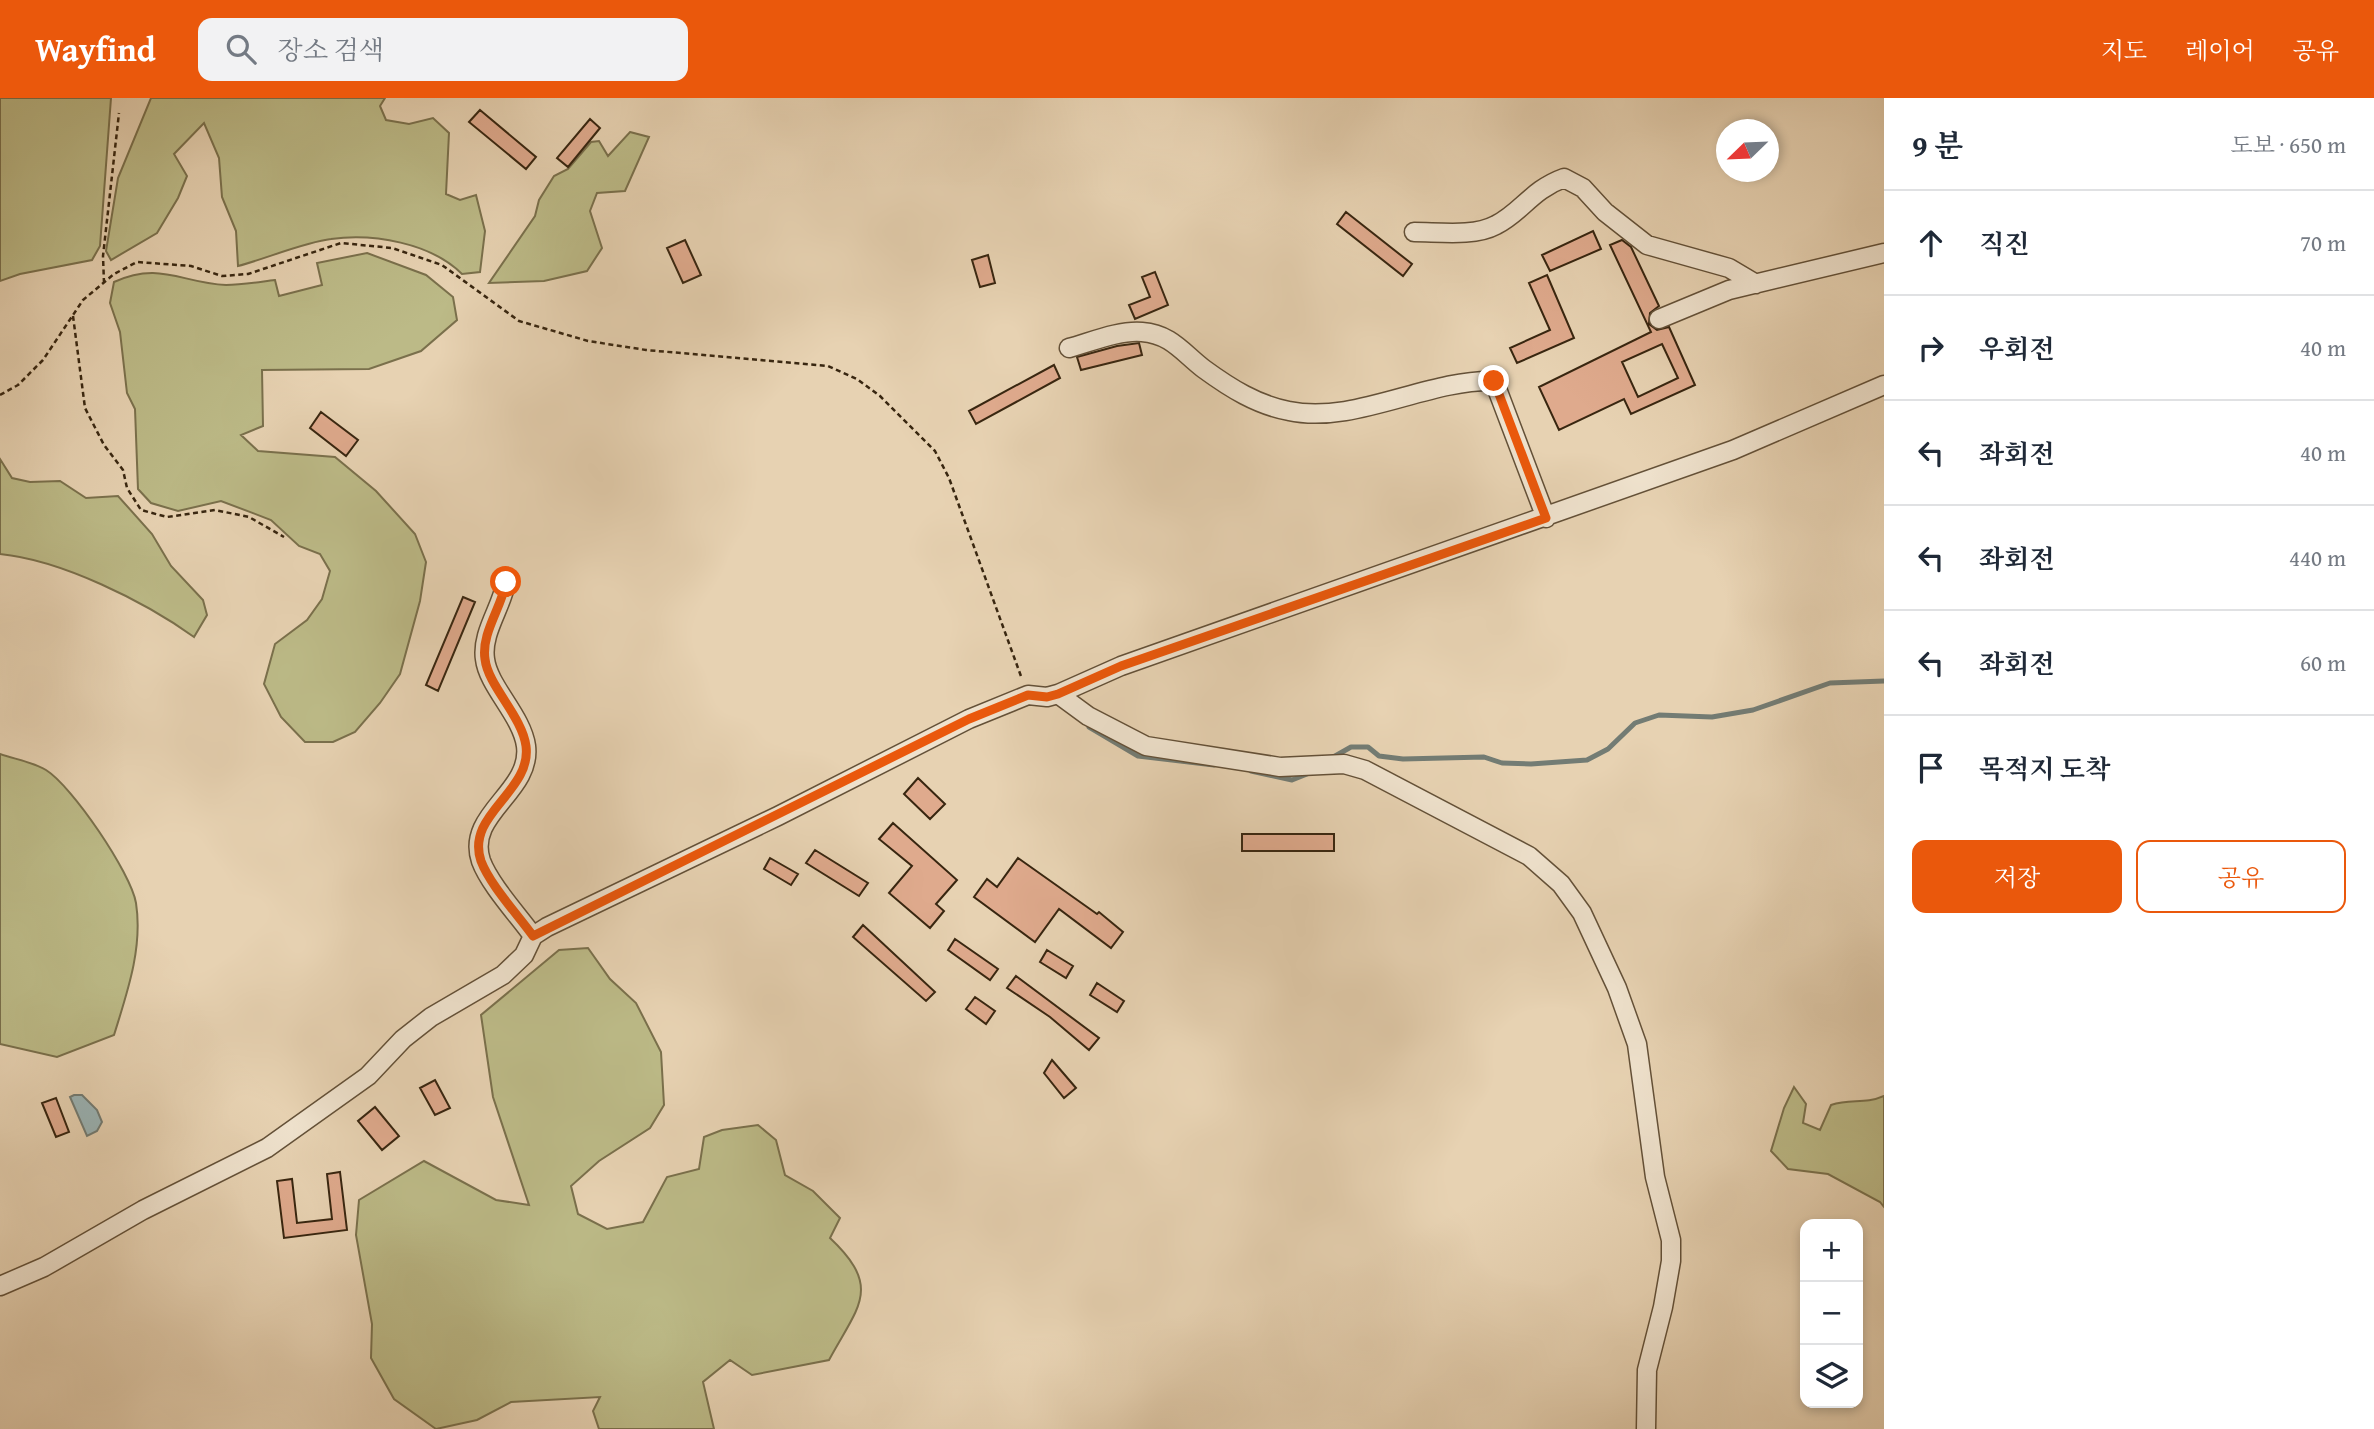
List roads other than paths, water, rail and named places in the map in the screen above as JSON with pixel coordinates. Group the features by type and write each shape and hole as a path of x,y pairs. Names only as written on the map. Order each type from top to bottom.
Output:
{"street":[{"path":"1414,232 1461,231 1496,225 1527,198 1564,178 1584,188 1605,212 1647,245 1729,268 1756,284"},
{"path":"1659,319 1729,290 1884,253"},
{"path":"1069,348 1139,331 1160,334 1244,396 1290,412 1322,414 1443,388 1494,381 1546,518"},
{"path":"0,1286 44,1267 143,1210 267,1148 368,1076 402,1040 431,1017 503,975 524,954 533,936 969,719 1028,695 1047,697 1058,694 1121,666 1733,450 1884,385"},
{"path":"506,582 504,598 487,636 485,660 519,723 527,747 523,769 513,788 487,818 480,833 479,844 487,872 533,936"},
{"path":"1058,694 1088,716 1146,746 1280,767 1343,764 1365,770 1530,856 1561,884 1582,913 1601,951 1637,1044 1655,1177 1671,1240 1671,1261 1663,1307 1647,1370 1646,1429"}],"water":[{"path":"82,1095 97,1110 102,1122 97,1131 87,1136 70,1097"}],"waterway":[{"path":"1328,760 1351,747 1368,747 1379,756 1403,759 1484,757 1502,763 1531,764 1587,760 1608,749 1635,723 1659,715 1712,717 1753,710 1830,683 1884,681"},
{"path":"1089,727 1138,756 1214,765"},
{"path":"1251,771 1292,780 1312,772"}]}
